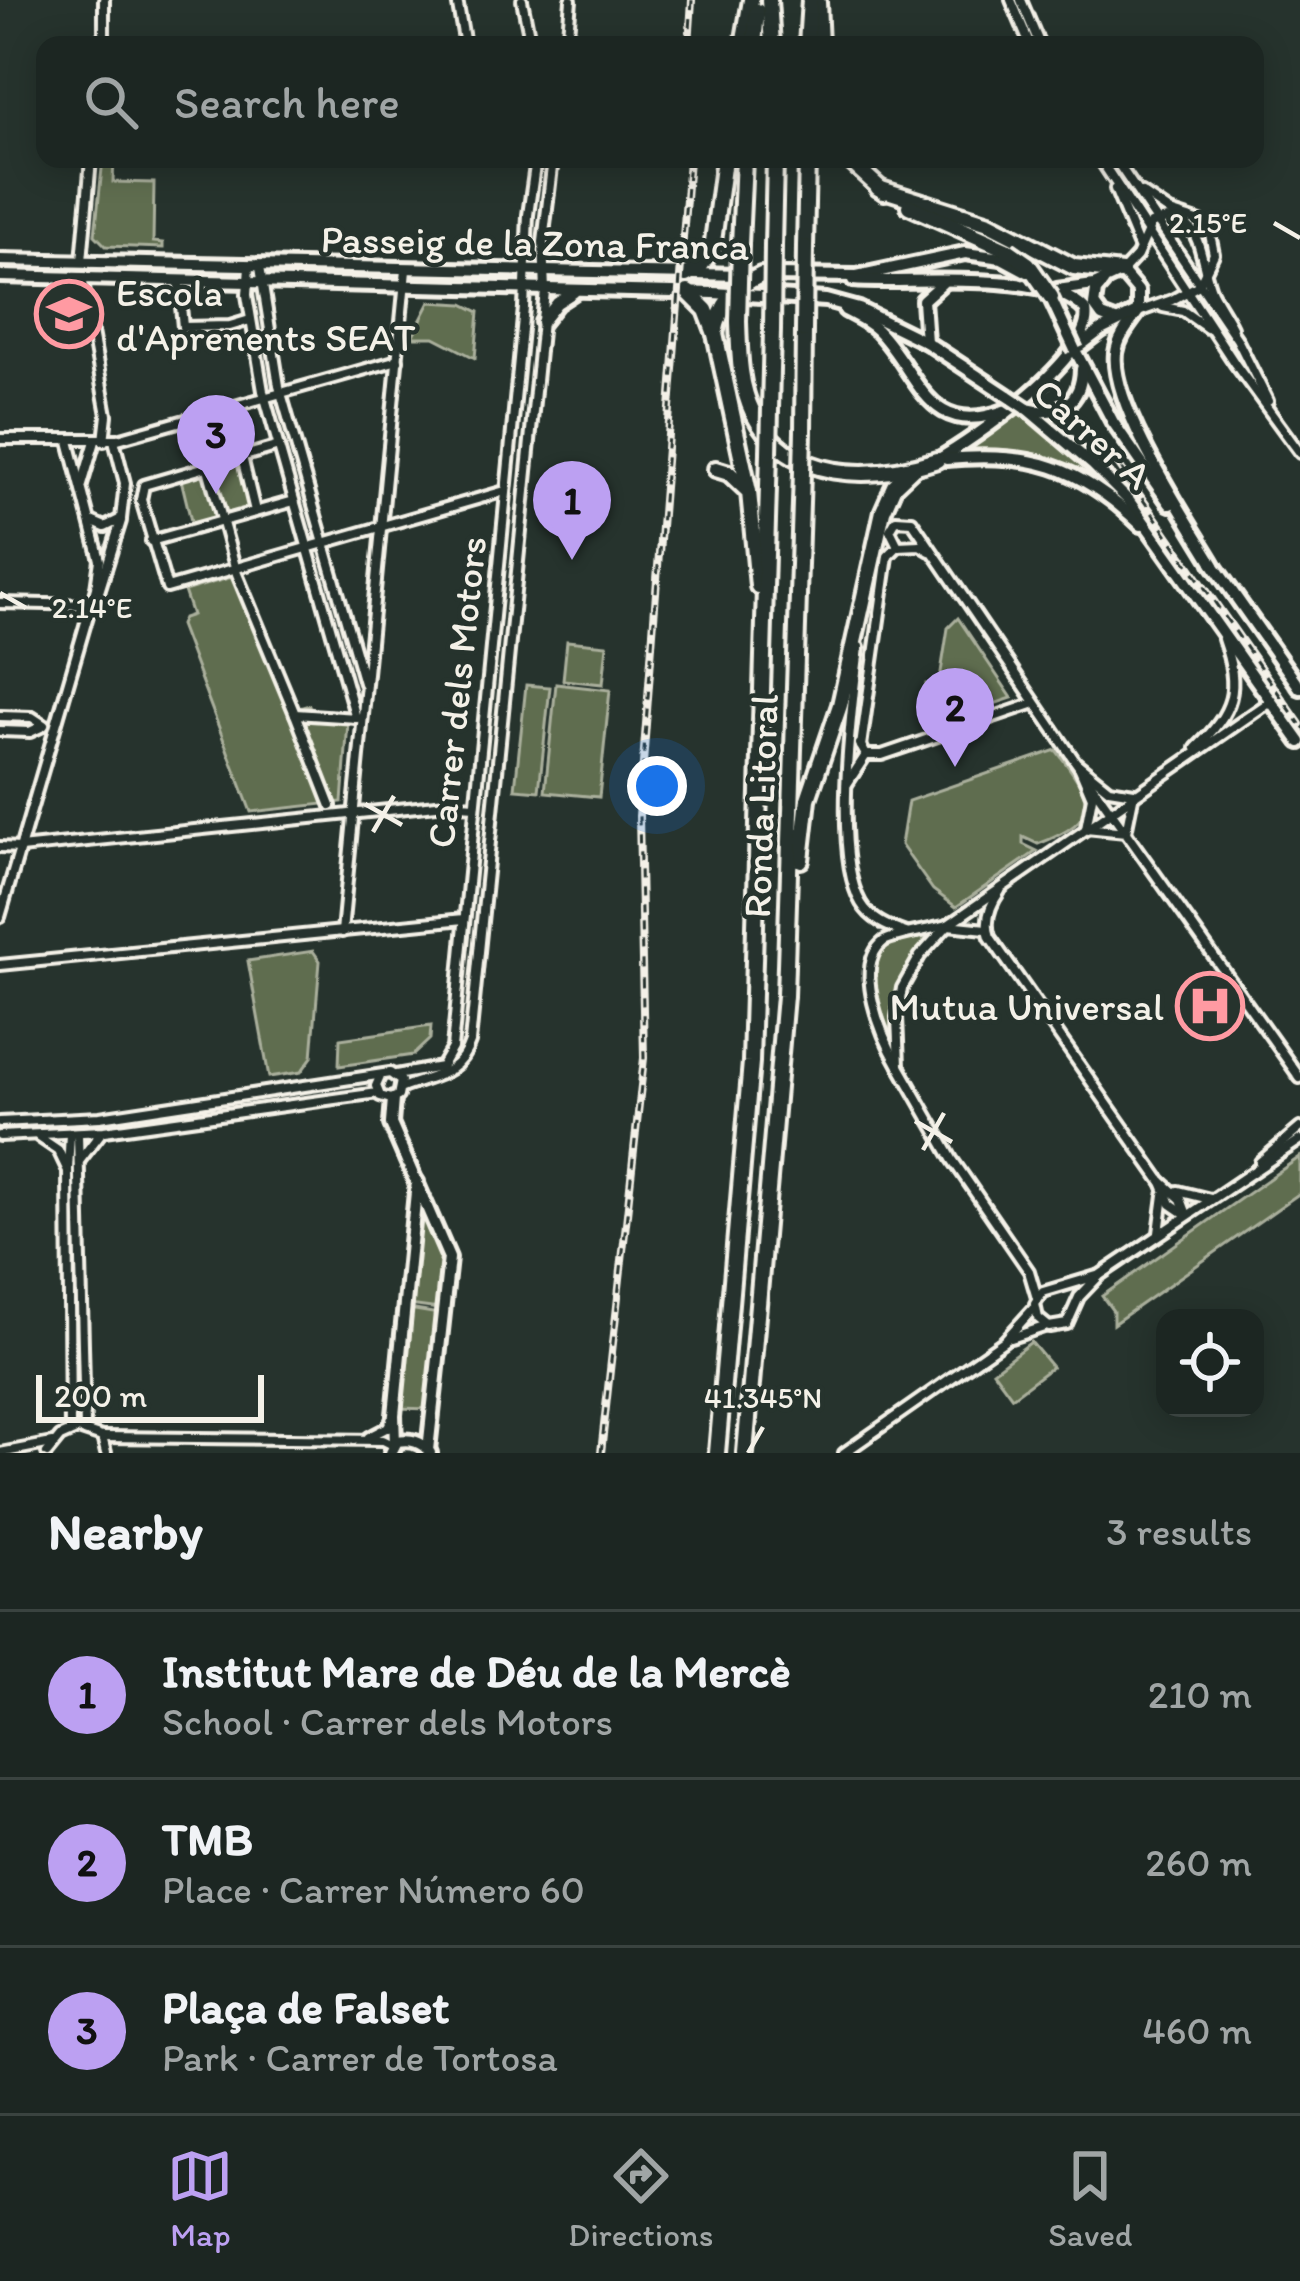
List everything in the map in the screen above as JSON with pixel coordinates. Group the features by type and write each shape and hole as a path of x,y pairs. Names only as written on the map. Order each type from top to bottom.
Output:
{"highway":[{"path":"745,36 754,0"},
{"path":"754,0 754,36"},
{"path":"769,0 773,36"},
{"path":"775,36 778,0"},
{"path":"808,36 811,0"},
{"path":"811,0 818,36"},
{"path":"686,275 700,268 712,248 723,168"},
{"path":"744,168 738,321 748,402 778,445 795,458 827,470 868,473 937,460"},
{"name":"Ronda Litoral","path":"717,1453 752,1062 775,168"},
{"name":"Ronda Litoral","path":"745,1453 785,996 807,168"},
{"path":"857,168 878,188 915,209 1028,264 1051,297"},
{"path":"878,188 989,223 1074,267 1122,272"},
{"path":"715,334 718,317 732,294 761,275"},
{"path":"688,292 706,310 715,334 749,492 757,566 762,711"},
{"path":"785,996 808,799 837,716 886,501 914,467"},
{"path":"716,469 729,473 749,492"}],"main road":[{"name":"Passeig de la Zona Franca","path":"0,260 832,278 953,254 1005,254"},
{"path":"82,262 82,277"},
{"path":"832,278 950,279 1078,289 1122,272 1138,291 1138,312 1118,346 1120,385 1135,423 1214,565"},
{"name":"Passeig de la Zona Franca","path":"0,276 688,292 826,300"},
{"path":"926,341 923,300 932,288 950,279"},
{"path":"1106,281 1096,291 1094,305 1102,316 1117,321"},
{"path":"937,460 1024,405 1084,332 1088,315 1076,301 1036,289"},
{"path":"542,322 556,303 574,291"},
{"name":"Carrer A","path":"1051,297 1082,366 1126,442 1299,686"},
{"path":"826,300 874,327 916,387 943,410 968,417 986,417 1024,405 1048,412 1069,405 1078,393 1082,366"},
{"name":"Carrer A","path":"826,300 872,314 926,341 1024,405 1116,486 1300,742"},
{"path":"1063,359 1138,312"},
{"path":"937,460 1012,458 1078,476 1100,488 1163,546"},
{"path":"1271,701 1299,686"},
{"path":"393,1099 391,1124 447,1247 450,1269 431,1452 412,1440 393,1447 417,1183"}],"street":[{"path":"104,0 104,36"},
{"path":"457,0 463,36"},
{"path":"522,0 529,36"},
{"path":"568,36 571,0"},
{"path":"1011,0 1026,36"},
{"path":"1021,0 1036,36"},
{"path":"82,262 91,168"},
{"path":"535,168 533,180 549,191 552,168"},
{"path":"1104,168 1140,249"},
{"path":"1105,168 1300,453"},
{"path":"1121,168 1238,339"},
{"path":"1128,179 1166,210 1193,218 1207,230 1214,254 1199,285 1138,312"},
{"name":"Carrer dels Motors","path":"396,1075 436,1070 450,1055 533,180"},
{"name":"Carrer dels Motors","path":"402,1088 452,1070 470,1042 545,291 543,249 549,191"},
{"path":"1122,272 1156,221 1177,220 1192,232 1202,249 1206,274 1274,413"},
{"path":"254,267 279,446 294,501 343,615 366,691"},
{"path":"342,932 406,270"},
{"path":"82,277 107,415 104,440 84,468 82,495"},
{"path":"256,283 250,320 315,546 328,618 360,718"},
{"path":"179,285 183,327 230,326 250,320"},
{"path":"1155,306 1176,309 1198,320 1219,339"},
{"path":"0,440 104,440 398,360"},
{"path":"194,417 235,568 331,806"},
{"path":"93,605 121,519 125,483 104,440"},
{"path":"0,917 93,605 100,560 69,441"},
{"path":"279,446 144,485 141,500 167,588 506,491"},
{"path":"242,457 255,512"},
{"path":"152,541 294,501"},
{"path":"898,546 890,530 896,520 906,518 1299,1078"},
{"path":"90,520 105,527 121,519"},
{"path":"846,785 864,750 888,556 898,546 920,545 930,551"},
{"path":"869,577 846,785 853,878 860,901 874,918 908,934"},
{"path":"0,603 93,605"},
{"path":"328,618 343,615"},
{"path":"1181,761 1216,728 1231,701 1234,674 1220,629"},
{"path":"343,672 359,669"},
{"path":"899,1066 897,1017 902,988 920,956 948,925 1271,701"},
{"path":"850,739 882,755 1036,703"},
{"path":"295,714 360,718"},
{"path":"0,716 32,717 44,725 30,732 0,731"},
{"path":"1078,764 1109,789 1134,793"},
{"path":"1078,764 1092,797 1086,828"},
{"path":"1126,832 1134,793"},
{"path":"0,847 456,803 475,806"},
{"path":"1086,828 1126,832"},
{"path":"1009,880 992,902 987,929 1161,1181 1180,1199 1186,1216"},
{"path":"0,965 464,920"},
{"path":"987,929 948,925 882,943 871,974 874,1011 952,1159 1029,1271 1038,1318 1047,1326"},
{"path":"0,1112 0,1122 100,1117 389,1073 396,1075 402,1088 393,1099 378,1093 73,1136 0,1136"},
{"path":"378,1093 380,1077"},
{"path":"90,1132 100,1117"},
{"path":"36,1121 73,1136"},
{"path":"80,1161 104,1131"},
{"path":"1004,1341 1067,1324 1100,1275 1278,1156 1300,1134"},
{"path":"1255,1168 1272,1149 1300,1134"},
{"path":"38,1136 58,1150 68,1171"},
{"path":"73,1136 80,1161 85,1429"},
{"path":"70,1431 68,1171 73,1136"},
{"path":"1159,1234 1164,1220 1161,1181"},
{"path":"1161,1181 1194,1197 1211,1199"},
{"path":"1164,1194 1186,1216"},
{"path":"844,1453 1004,1341 1047,1289 1100,1275"},
{"path":"1059,1288 1070,1294 1075,1306"},
{"path":"356,1440 381,1432 394,1415"},
{"path":"47,1453 70,1431 85,1429 102,1437 383,1440 393,1447"},
{"path":"102,1437 106,1453"},
{"path":"0,1453 53,1443"}],"green space":[{"path":"102,168 114,168 113,182 154,183 153,242 163,243 163,248 106,246 95,235"},
{"path":"430,302 463,304 479,312 475,358 434,337 412,337"},
{"path":"1016,413 1109,486 1039,457 964,452"},
{"path":"238,458 252,512 193,529 180,475"},
{"path":"242,574 296,709 309,705 313,715 348,722 342,802 251,812 180,625 192,615 184,591"},
{"path":"958,618 1012,698 925,727 921,721 926,684 939,685 948,628"},
{"path":"567,641 607,645 603,684 563,680"},
{"path":"556,684 610,690 599,797 545,792"},
{"path":"526,685 550,687 539,791 515,789"},
{"path":"1056,750 1084,794 1083,816 1038,844 1023,837 1023,844 1037,851 956,907 933,890 901,845 908,801"},
{"path":"929,938 904,974 889,1039 874,984 879,955 905,939"},
{"path":"313,951 320,961 312,1057 301,1072 269,1077 248,961"},
{"path":"431,1026 430,1039 413,1055 339,1066 340,1039"},
{"path":"1300,1157 1300,1193 1113,1324 1113,1311 1102,1296"},
{"path":"420,1208 443,1259 439,1309 409,1305"},
{"path":"409,1309 439,1314 430,1409 399,1408"},
{"path":"1031,1342 1052,1367 1012,1397 993,1371"}],"railway":[{"path":"690,36 692,0"},
{"path":"601,1453 644,1058 639,816 688,168"},
{"path":"1111,454 1300,724"}],"place":[{"name":"Escola d'Aprenents SEAT","path":"69,314"},
{"name":"Plaça de Falset","path":"216,494"},
{"name":"Institut Mare de Déu de la Mercè","path":"572,560"},
{"name":"TMB","path":"955,767"},
{"name":"Mutua Universal","path":"1210,1006"}]}
